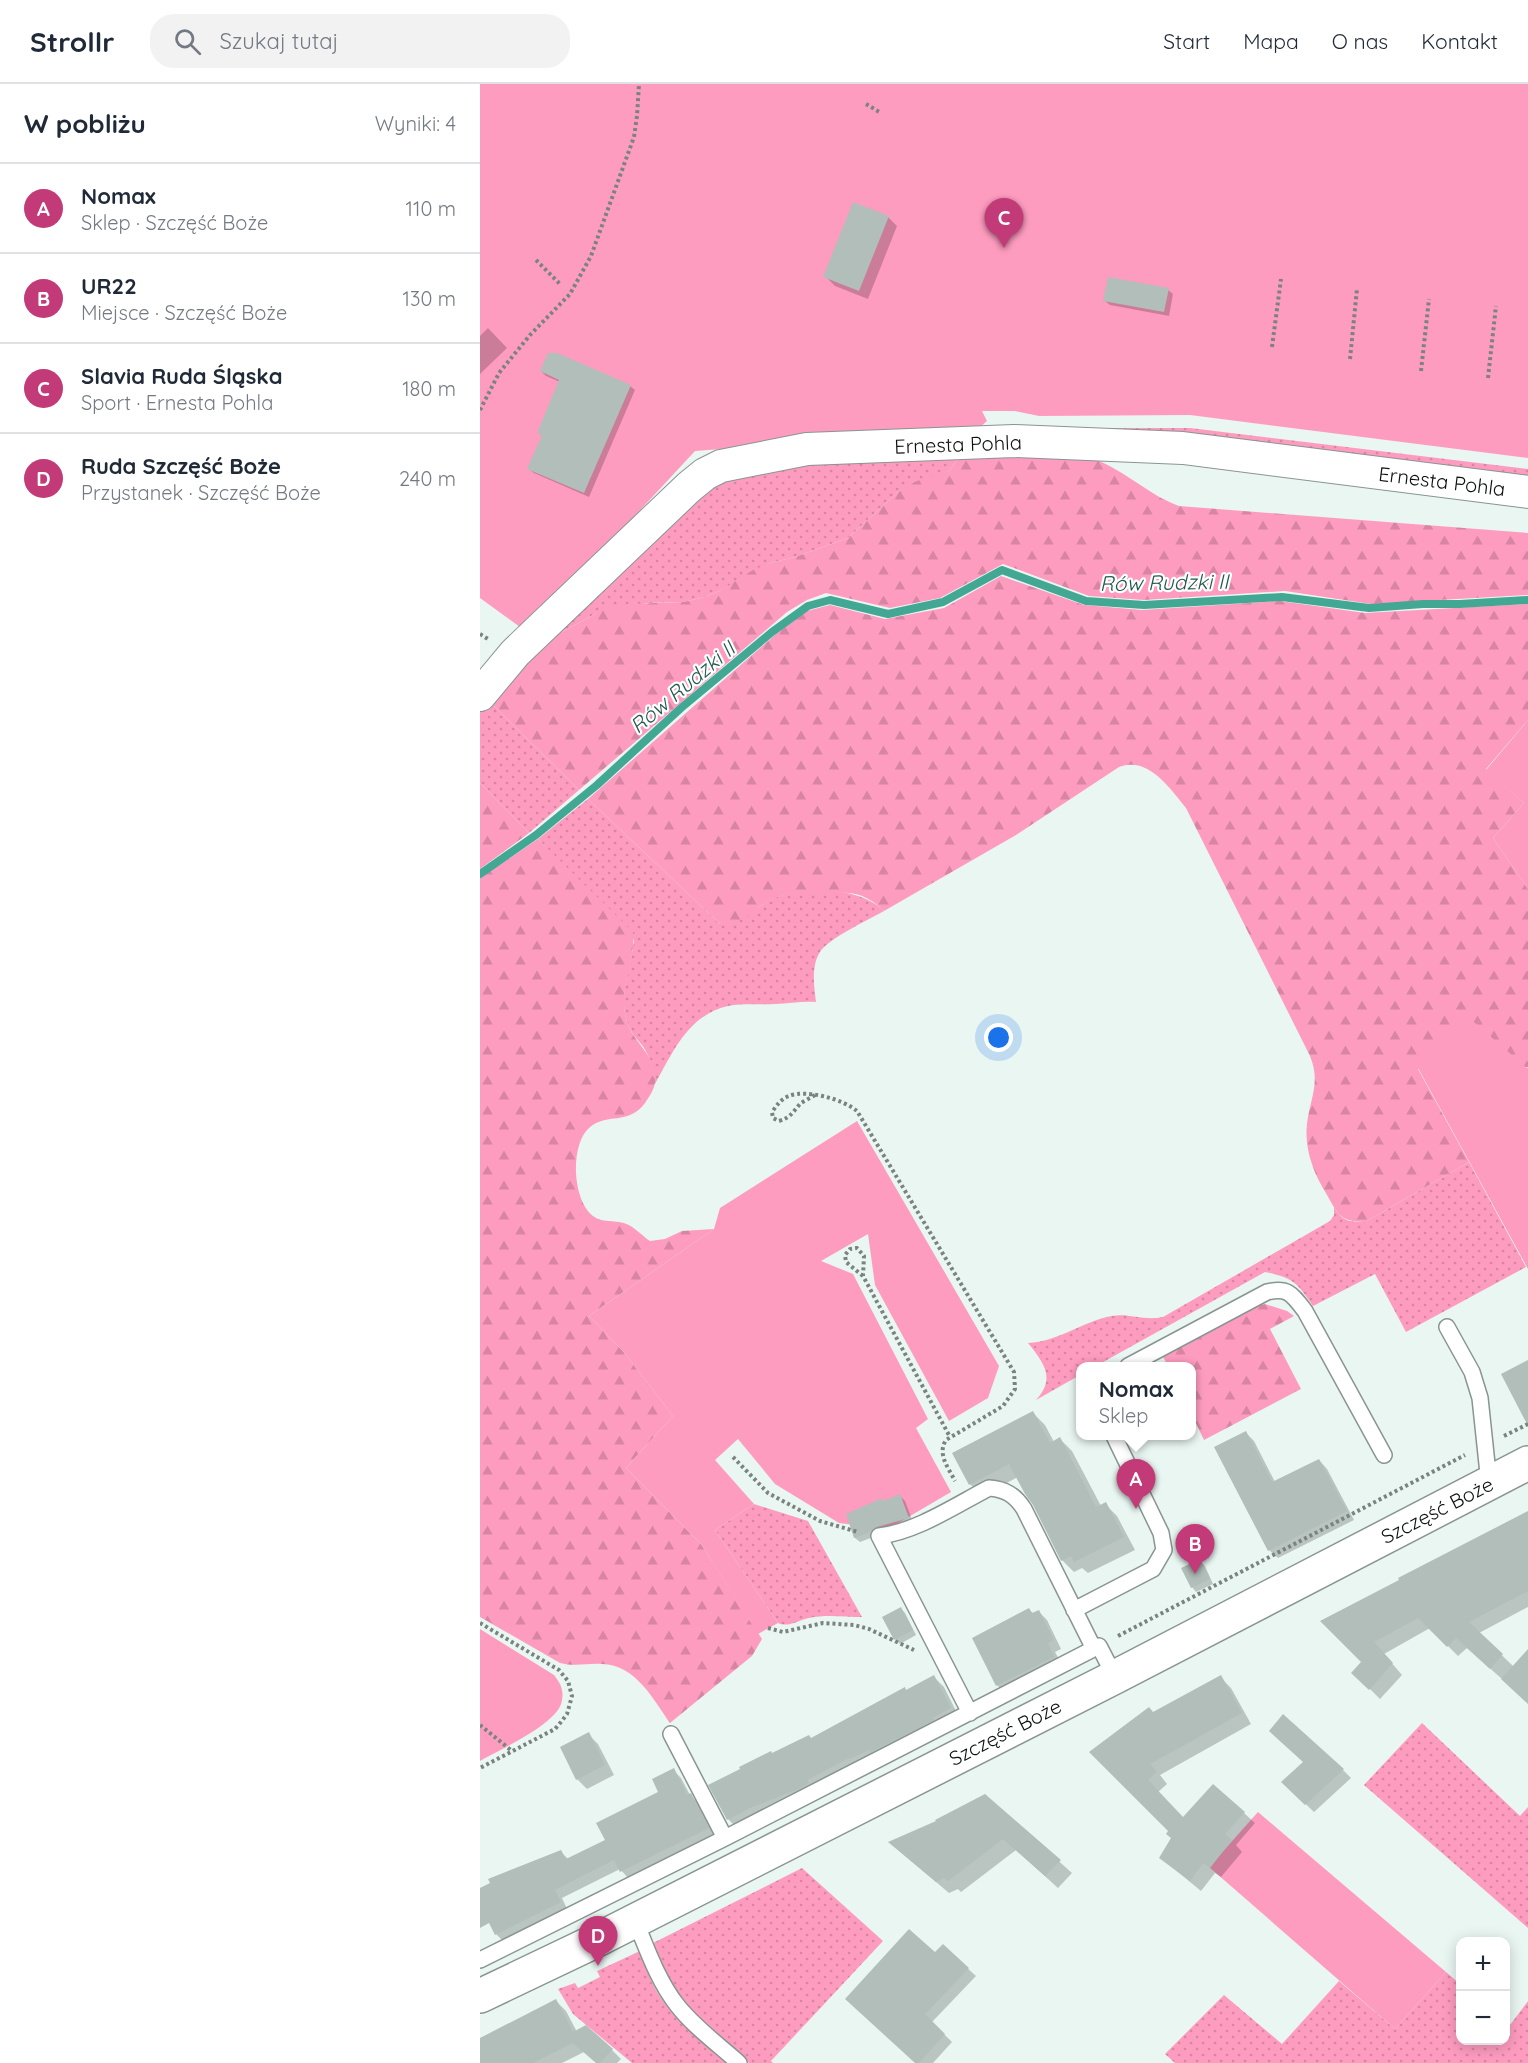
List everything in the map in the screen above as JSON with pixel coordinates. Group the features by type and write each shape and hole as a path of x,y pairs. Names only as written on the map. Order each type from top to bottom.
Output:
{"street":[{"name":"Ernesta Pohla","path":"480,695 515,653 689,486 705,474 739,461 807,449 1014,441 1143,445 1183,448 1528,492"},
{"name":"Szczęść Boże","path":"480,1996 636,1920 1115,1677 1528,1463"}],"lane":[{"path":"1135,1362 1254,1298 1280,1289 1289,1292 1305,1311 1384,1455"},
{"path":"1447,1327 1472,1372 1477,1386 1489,1484"},
{"path":"1074,1610 1153,1569 1164,1550 1161,1533 1116,1440"},
{"path":"970,1713 879,1536 900,1532 989,1488 1000,1489 1018,1500 1074,1610 1115,1677"},
{"path":"480,1960 725,1838 1096,1648"},
{"path":"671,1734 725,1838"},
{"path":"636,1920 655,1968 676,2004 686,2016 739,2063"}],"path":[{"path":"480,410 499,373 530,335 570,294 591,256 634,137 638,116 639,84"},
{"path":"866,104 881,113"},
{"path":"536,260 560,284"},
{"path":"1272,347 1281,279"},
{"path":"1350,359 1357,289"},
{"path":"1421,371 1429,299"},
{"path":"1488,378 1496,306"},
{"path":"814,1095 801,1103 792,1115 779,1121 773,1118 772,1112 778,1103 788,1096 798,1094 814,1095 843,1102 857,1111 1014,1372 1015,1389 1003,1406 950,1437 943,1445 941,1453 965,1500"},
{"path":"863,1275 864,1256 857,1248 850,1249 845,1255 846,1262 863,1275 950,1437"},
{"path":"1096,1648 1528,1424"},
{"path":"733,1457 760,1486 787,1504 820,1521 879,1536"},
{"path":"480,1623 559,1670 571,1689 571,1704 555,1729 480,1768"},
{"path":"768,1628 783,1632 823,1623 854,1625 869,1629 945,1664"},
{"path":"480,1725 512,1751"}],"green space":[{"path":"480,84 1528,84 1528,458 1190,415 1039,416 1015,411 982,411 987,421 978,429 695,451 527,632 480,598"},
{"path":"1012,428 1190,428 1528,469 1528,478"},
{"path":"961,454 949,471 899,491 848,538 795,557 770,563 720,591 701,598 683,602 647,603 595,614 538,645 702,485 808,456"},
{"path":"961,454 1088,457 1112,467 1156,495 1179,506 1528,533 1528,595 1371,604 1285,591 1144,600 1089,596 1003,564 940,598 890,608 826,593 807,600 787,612 579,790 486,698 538,645 595,614 609,607 628,604 683,602 701,598 720,591 753,570 770,563 795,557 848,538 899,491 917,481 949,471"},
{"path":"1001,576 1084,605 1142,610 1280,601 1365,613 1528,604 1528,720 1486,769 1524,803 1493,838 1528,889 1528,1067 1418,1069 1469,1162 1365,1222 1345,1219 1338,1213 1318,1179 1307,1143 1307,1124 1315,1083 1310,1056 1186,808 1165,783 1139,766 1119,767 1016,835 884,911 867,898 851,893 793,894 773,899 741,920 728,924 720,924 588,799 777,633 807,611 830,605 885,619 944,608"},
{"path":"486,698 579,790 529,833 480,783 480,706"},
{"path":"1528,720 1528,889 1493,838 1524,803 1486,770"},
{"path":"480,783 529,833 480,869"},
{"path":"588,799 720,924 754,910 774,898 801,892 846,893 873,903 884,911 840,935 820,952 814,970 816,1002 728,1006 702,1017 683,1036 655,1084 650,1059 633,1035 625,1012 624,991 634,940 538,839"},
{"path":"538,839 633,932 632,954 625,987 625,1010 630,1030 654,1068 654,1087 638,1110 625,1117 596,1123 583,1136 576,1159 577,1186 581,1198 593,1216 628,1224 650,1241 665,1239 682,1231 714,1229 589,1316 623,1351 673,1416 626,1468 701,1544 762,1639 752,1656 670,1723 650,1694 625,1670 602,1664 560,1663 480,1617 480,878"},
{"path":"1468,1017 1528,1067 1528,1269 1418,1068"},
{"path":"857,1121 999,1366 988,1398 949,1421 875,1285 868,1234 821,1261 853,1274 928,1419 916,1428 951,1492 888,1529 839,1523 775,1484 738,1439 715,1460 754,1504 715,1530 778,1623 758,1634 701,1544 626,1468 673,1416 623,1351 589,1316 714,1229 720,1208"},
{"path":"1469,1162 1526,1267 1406,1332 1375,1274 1313,1306 1303,1292 1289,1279 1265,1272 1103,1362 1076,1362 1076,1377 1036,1400 1045,1385 1046,1371 1028,1343 1050,1339 1112,1316 1163,1317 1330,1221 1334,1215 1334,1207 1347,1220 1365,1222"},
{"path":"1265,1304 1287,1311 1294,1316 1270,1329 1301,1389 1204,1440 1196,1423 1196,1362 1166,1362 1162,1355 1256,1306"},
{"path":"754,1504 808,1521 862,1617 822,1616 790,1624 778,1623 715,1530"},
{"path":"480,1629 554,1675 561,1686 562,1700 559,1709 540,1727 480,1761"},
{"path":"1422,1723 1520,1816 1528,1807 1528,1928 1364,1785"},
{"path":"1258,1812 1446,1972 1395,2029 1209,1867"},
{"path":"802,1868 883,1941 771,2061 773,2063 749,2063 690,2011 677,1996 651,1944"},
{"path":"640,1951 651,1981 670,2011 727,2063 632,2063 573,2014 558,1989 575,1983 578,1988 600,1977 597,1971"},
{"path":"1446,1972 1456,1981 1456,2045 1510,2045 1510,2025 1528,2001 1528,2063 1175,2063 1165,2054 1224,1995 1282,2044 1339,1981 1395,2029"}],"building":[{"path":"853,202 889,216 859,291 823,277"},
{"path":"1108,277 1169,288 1164,312 1103,301"},
{"path":"548,353 557,353 631,385 584,493 527,469 542,435 537,433 559,380 540,371"},
{"path":"1528,1360 1528,1426 1501,1374"},
{"path":"1033,1411 1050,1443 1060,1437 1096,1507 1106,1502 1124,1537 1074,1562 1071,1556 1061,1561 1009,1464 969,1485 952,1453"},
{"path":"1246,1431 1272,1482 1319,1459 1347,1511 1268,1551 1214,1447"},
{"path":"900,1494 909,1518 877,1527 854,1538 846,1514 882,1498 883,1501"},
{"path":"1528,1511 1528,1591 1469,1622 1503,1654 1490,1669 1456,1638 1447,1647 1418,1618 1374,1642 1393,1663 1369,1690 1351,1673 1361,1662 1320,1621"},
{"path":"1200,1559 1210,1579 1191,1588 1181,1568"},
{"path":"901,1607 913,1630 894,1640 882,1617"},
{"path":"1029,1608 1032,1613 1039,1610 1054,1640 1048,1643 1054,1657 996,1686 972,1638"},
{"path":"1528,1649 1528,1704 1501,1679"},
{"path":"934,1675 951,1708 933,1718 934,1720 870,1752 869,1750 849,1758 807,1780 809,1783 798,1789 727,1820 708,1785 771,1751 772,1753 809,1735 811,1738 905,1687 906,1690"},
{"path":"1221,1675 1242,1713 1150,1764 1157,1772 1148,1780 1183,1817 1213,1784 1245,1812 1225,1834 1232,1840 1210,1868 1203,1863 1190,1881 1159,1858 1171,1838 1166,1834 1168,1831 1089,1752 1149,1707 1153,1712"},
{"path":"1283,1714 1344,1769 1305,1805 1281,1782 1303,1762 1269,1731"},
{"path":"589,1732 605,1765 576,1780 560,1747"},
{"path":"674,1768 687,1795 691,1793 709,1828 620,1872 614,1860 555,1890 561,1902 495,1935 489,1923 480,1928 480,1888 490,1883 488,1879 561,1850 566,1859 605,1840 596,1823 658,1792 652,1779"},
{"path":"985,1794 1061,1860 1045,1876 1003,1839 948,1881 944,1878 936,1882 888,1842 936,1821"},
{"path":"909,1929 935,1952 943,1944 969,1968 925,2014 945,2034 919,2063 915,2063 845,1999"},
{"path":"556,1999 573,2032 586,2025 613,2049 600,2063 596,2063 573,2043 533,2063 480,2063 480,2038"}],"waterway":[{"name":"Rów Rudzki II","path":"480,874 536,835 597,785 681,708 772,632 808,606 830,600 888,614 943,602 1002,570 1086,601 1144,605 1282,597 1369,608 1528,600"}],"place":[{"name":"Slavia Ruda Śląska","path":"1004,248"},
{"name":"Nomax","path":"1136,1509"},
{"name":"UR22","path":"1195,1574"},
{"name":"Ruda Szczęść Boże","path":"598,1966"}]}
